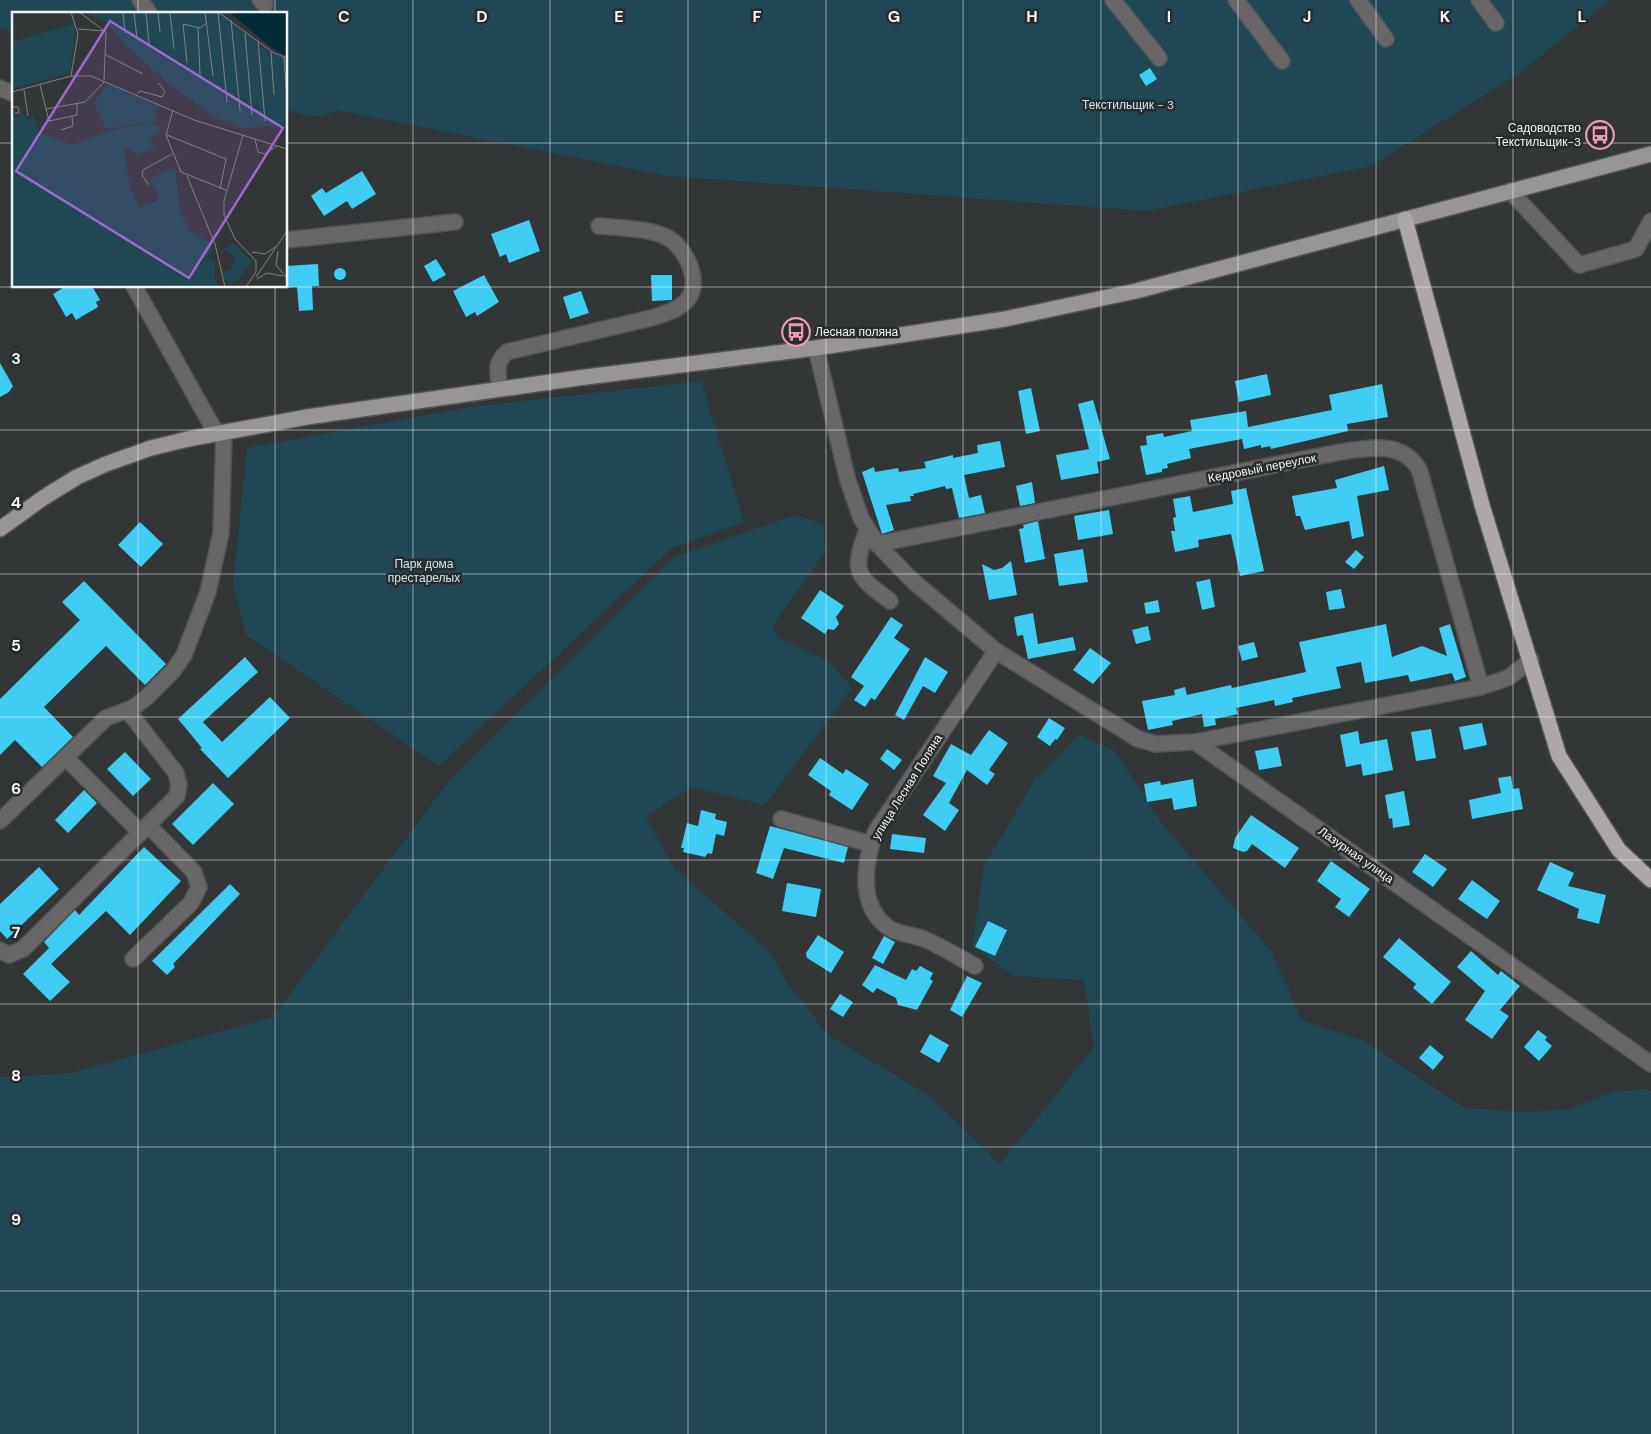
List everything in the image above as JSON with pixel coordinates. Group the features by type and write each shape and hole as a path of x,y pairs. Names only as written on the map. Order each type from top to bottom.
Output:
{"highway":[{"path":"1405,218 1482,505 1559,756 1619,850 1651,880"}],"main road":[{"path":"0,529 43,498 77,477 106,464 151,448 307,417 500,389 816,348 1005,319 1136,291 1651,154"}],"street":[{"path":"140,0 149,12"},
{"path":"1113,0 1159,58"},
{"path":"1236,0 1282,61"},
{"path":"1358,0 1386,39"},
{"path":"1479,0 1496,23"},
{"path":"1510,191 1579,266 1636,249 1651,221"},
{"path":"288,240 455,222"},
{"path":"500,389 497,368 502,357 507,352 650,318 673,310 688,299 692,292 693,280 688,262 678,245 668,238 657,234 599,226"},
{"path":"0,821 106,718 128,711 143,700 173,671 190,645 208,592 221,533 220,433 135,288"},
{"path":"816,348 848,481 867,530 877,544 913,580 996,651 1129,735 1156,744 1195,742 1481,686 1508,678 1531,660"},
{"name":"Кедровый переулок","path":"877,544 1340,452 1378,448 1393,449 1413,460 1419,469 1481,686"},
{"path":"867,530 858,557 859,571 864,581 890,601"},
{"name":"улица Лесная Поляна","path":"975,966 925,940 893,930 871,908 866,885 871,844 880,826 996,651"},
{"path":"0,950 8,955 23,949 173,802 179,785 176,773 128,711"},
{"name":"Лазурная улица","path":"1195,742 1651,1064"},
{"path":"65,757 194,872 199,887 191,903 133,959"},
{"path":"781,820 871,844"}],"green space":[{"name":"Текстильщик - 3","path":"0,0 1610,0 1517,75 1371,166 1146,211 669,176 336,110 318,116 304,115 288,110 288,12 12,12 12,31 0,28"},
{"name":"Парк дома престарелых","path":"701,381 744,522 672,548 439,766 246,635 233,585 247,448 470,407"},
{"path":"795,515 823,524 825,552 773,625 779,638 828,661 852,688 765,805 691,787 646,817 674,868 771,953 787,983 828,1035 927,1094 1000,1164 1094,1047 1084,980 1014,976 972,945 984,866 1034,781 1079,735 1116,752 1161,822 1271,951 1302,1020 1364,1041 1465,1108 1523,1112 1570,1109 1611,1092 1646,1089 1651,1091 1651,1434 0,1434 0,1077 71,1073 273,1017 448,782 674,557"}],"building":[{"path":"1150,68 1157,79 1146,86 1139,75"},
{"path":"362,171 376,194 352,209 347,201 324,216 311,196 322,188 326,193"},
{"path":"529,220 540,251 509,263 506,254 500,257 491,234"},
{"path":"436,259 446,275 433,282 424,266"},
{"path":"318,264 319,286 312,286 313,310 299,311 297,287 288,288 288,266"},
{"path":"338,268 342,268 346,274 342,280 338,280 334,276 334,272"},
{"path":"484,275 499,302 477,316 475,312 466,317 453,291"},
{"path":"651,275 672,275 672,300 652,301"},
{"path":"63,288 93,288 100,300 96,302 98,307 76,320 72,313 66,317 53,294"},
{"path":"581,291 589,313 570,319 563,297"},
{"path":"0,363 13,386 9,392 0,397"},
{"path":"1267,374 1271,395 1239,402 1235,381"},
{"path":"1382,384 1388,417 1347,424 1348,431 1271,449 1270,446 1261,448 1261,445 1244,449 1242,439 1189,449 1191,458 1167,464 1168,468 1162,469 1162,472 1146,475 1140,446 1147,445 1146,436 1163,433 1164,437 1192,431 1190,420 1246,411 1248,427 1332,410 1329,395"},
{"path":"1031,388 1040,431 1026,434 1018,391"},
{"path":"1093,400 1110,459 1097,462 1099,473 1061,480 1056,455 1089,449 1078,404"},
{"path":"1000,441 1005,467 964,475 969,498 981,495 985,513 959,518 952,488 946,489 945,486 913,494 914,496 910,496 911,501 886,505 894,530 882,534 862,472 874,467 875,472 898,468 899,472 926,468 924,462 953,455 953,458 978,453 977,445"},
{"path":"1384,466 1389,490 1357,496 1364,536 1352,539 1349,521 1305,530 1300,516 1296,516 1292,496 1337,488 1335,480"},
{"path":"1032,482 1035,503 1020,506 1016,486"},
{"path":"1246,488 1264,571 1240,576 1231,534 1198,540 1199,547 1175,552 1171,531 1175,531 1173,518 1176,517 1173,499 1190,496 1193,512 1233,504 1231,491"},
{"path":"1109,510 1113,534 1078,540 1074,516"},
{"path":"1038,521 1045,559 1025,563 1019,529 1024,528 1023,525"},
{"path":"140,522 163,544 141,567 118,545"},
{"path":"1083,549 1088,582 1059,586 1054,554"},
{"path":"1356,550 1364,557 1354,569 1345,562"},
{"path":"1011,561 1017,595 989,600 982,564 994,570 1002,568"},
{"path":"1210,579 1215,607 1202,610 1196,582"},
{"path":"84,581 166,664 145,685 106,646 44,707 73,737 42,767 15,740 0,755 0,699 80,620 62,602"},
{"path":"1341,589 1345,608 1329,610 1326,592"},
{"path":"820,590 844,606 836,617 839,624 834,630 828,629 825,634 801,618"},
{"path":"1158,600 1160,612 1146,614 1144,603"},
{"path":"1033,613 1038,644 1073,637 1076,650 1028,659 1023,635 1017,636 1014,617"},
{"path":"891,617 903,625 894,638 910,649 875,700 871,698 865,707 854,700 864,686 851,677"},
{"path":"1386,624 1392,657 1422,646 1447,656 1439,628 1450,624 1466,677 1455,681 1452,673 1410,682 1408,675 1365,683 1361,662 1336,667 1341,688 1292,698 1293,702 1275,706 1274,700 1236,708 1238,714 1215,719 1216,725 1204,727 1202,714 1172,721 1173,725 1148,730 1142,701 1175,695 1174,690 1185,687 1187,695 1231,685 1232,688 1306,672 1299,642"},
{"path":"1148,626 1151,640 1136,644 1132,630"},
{"path":"1254,642 1258,657 1242,661 1238,646"},
{"path":"1090,648 1111,663 1093,684 1073,670"},
{"path":"245,657 258,672 203,722 222,742 270,697 290,718 228,778 200,749 202,748 178,719"},
{"path":"925,657 948,672 935,693 923,686 904,720 895,715"},
{"path":"1049,718 1065,728 1057,740 1055,739 1050,746 1037,737"},
{"path":"1482,723 1487,745 1464,750 1459,727"},
{"path":"1431,729 1436,758 1416,761 1411,732"},
{"path":"989,730 1008,743 989,770 995,774 987,785 967,770 949,803 959,810 945,831 923,815 946,783 933,776 951,744 971,755"},
{"path":"1358,731 1360,744 1387,739 1393,770 1363,776 1361,764 1346,767 1340,735"},
{"path":"1278,747 1282,766 1259,770 1255,751"},
{"path":"887,749 902,760 894,770 880,759"},
{"path":"125,752 151,779 133,796 107,769"},
{"path":"820,758 843,774 846,769 869,784 852,810 829,795 831,791 808,775"},
{"path":"1511,776 1513,789 1519,788 1523,809 1472,819 1469,800 1501,793 1498,778"},
{"path":"1193,779 1197,806 1174,810 1172,798 1147,802 1144,784 1160,781 1161,785"},
{"path":"213,783 234,804 193,845 172,824"},
{"path":"84,790 97,803 68,833 55,820"},
{"path":"1404,791 1410,825 1393,828 1392,818 1389,819 1385,795"},
{"path":"701,810 716,814 715,819 727,822 724,836 716,834 712,854 708,853 705,857 683,852 684,848 681,848 687,823 698,826"},
{"path":"1251,815 1299,848 1285,868 1252,844 1247,851 1243,852 1233,848 1235,838"},
{"path":"770,826 848,847 844,863 784,848 773,879 756,873"},
{"path":"892,834 926,838 924,853 890,849"},
{"path":"144,847 181,881 130,935 106,911 51,964 70,982 50,1001 23,974 49,948 44,942 75,910 79,915"},
{"path":"1425,854 1447,869 1433,887 1412,872"},
{"path":"1331,861 1370,889 1349,917 1335,907 1341,899 1317,881"},
{"path":"1550,862 1574,873 1568,886 1606,895 1599,924 1577,918 1579,909 1537,890"},
{"path":"39,867 59,889 7,939 0,931 0,904"},
{"path":"1472,880 1500,901 1487,919 1458,899"},
{"path":"787,883 821,889 816,917 782,911"},
{"path":"230,884 240,894 173,964 175,967 167,975 152,961"},
{"path":"988,921 1007,930 995,956 975,947"},
{"path":"818,935 844,952 831,973 807,958 806,953"},
{"path":"884,936 895,942 883,964 872,958"},
{"path":"1399,938 1451,982 1432,1004 1413,988 1416,984 1383,957"},
{"path":"1471,951 1498,975 1501,971 1520,986 1500,1010 1509,1016 1492,1039 1465,1020 1485,991 1457,967"},
{"path":"875,965 906,980 912,969 916,971 920,966 933,973 930,979 933,981 917,1010 898,1005 896,998 877,988 873,993 862,985"},
{"path":"967,976 982,983 962,1017 950,1010"},
{"path":"840,994 853,1002 843,1017 830,1009"},
{"path":"1538,1030 1547,1037 1545,1040 1552,1046 1539,1061 1524,1047"},
{"path":"930,1034 949,1045 939,1063 920,1052"},
{"path":"1430,1045 1444,1057 1433,1070 1419,1058"}],"place":[{"name":"Садоводство Текстильщик-3","path":"1600,135"},
{"name":"Лесная поляна","path":"796,332"}]}
